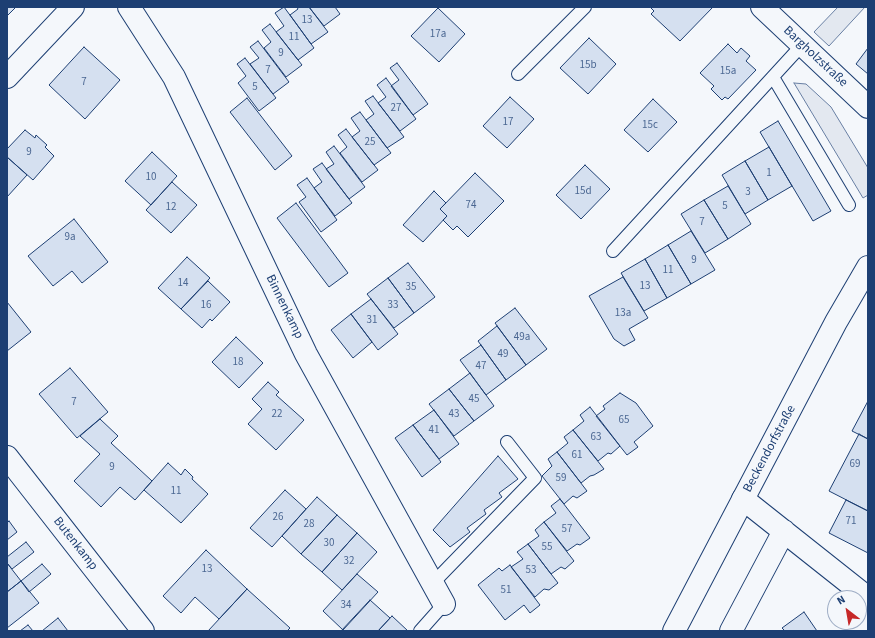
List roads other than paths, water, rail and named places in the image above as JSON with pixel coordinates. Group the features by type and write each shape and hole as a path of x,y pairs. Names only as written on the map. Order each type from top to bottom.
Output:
{"street":[{"path":"7,77 73,7"},
{"name":"Binnenkamp","path":"129,7 174,77 306,354 444,604"},
{"name":"Bargholzstraße","path":"762,7 868,107"},
{"name":"Beckendorfstraße","path":"674,631 836,322 868,268"},
{"name":"Butenkamp","path":"7,457 143,631"},
{"path":"743,499 868,598"},
{"path":"731,631 784,531"}],"lane":[{"path":"518,74 585,7"},
{"path":"612,251 802,45"},
{"path":"772,77 849,205"},
{"path":"433,583 535,478 507,442"},
{"path":"420,631 444,604"}]}
